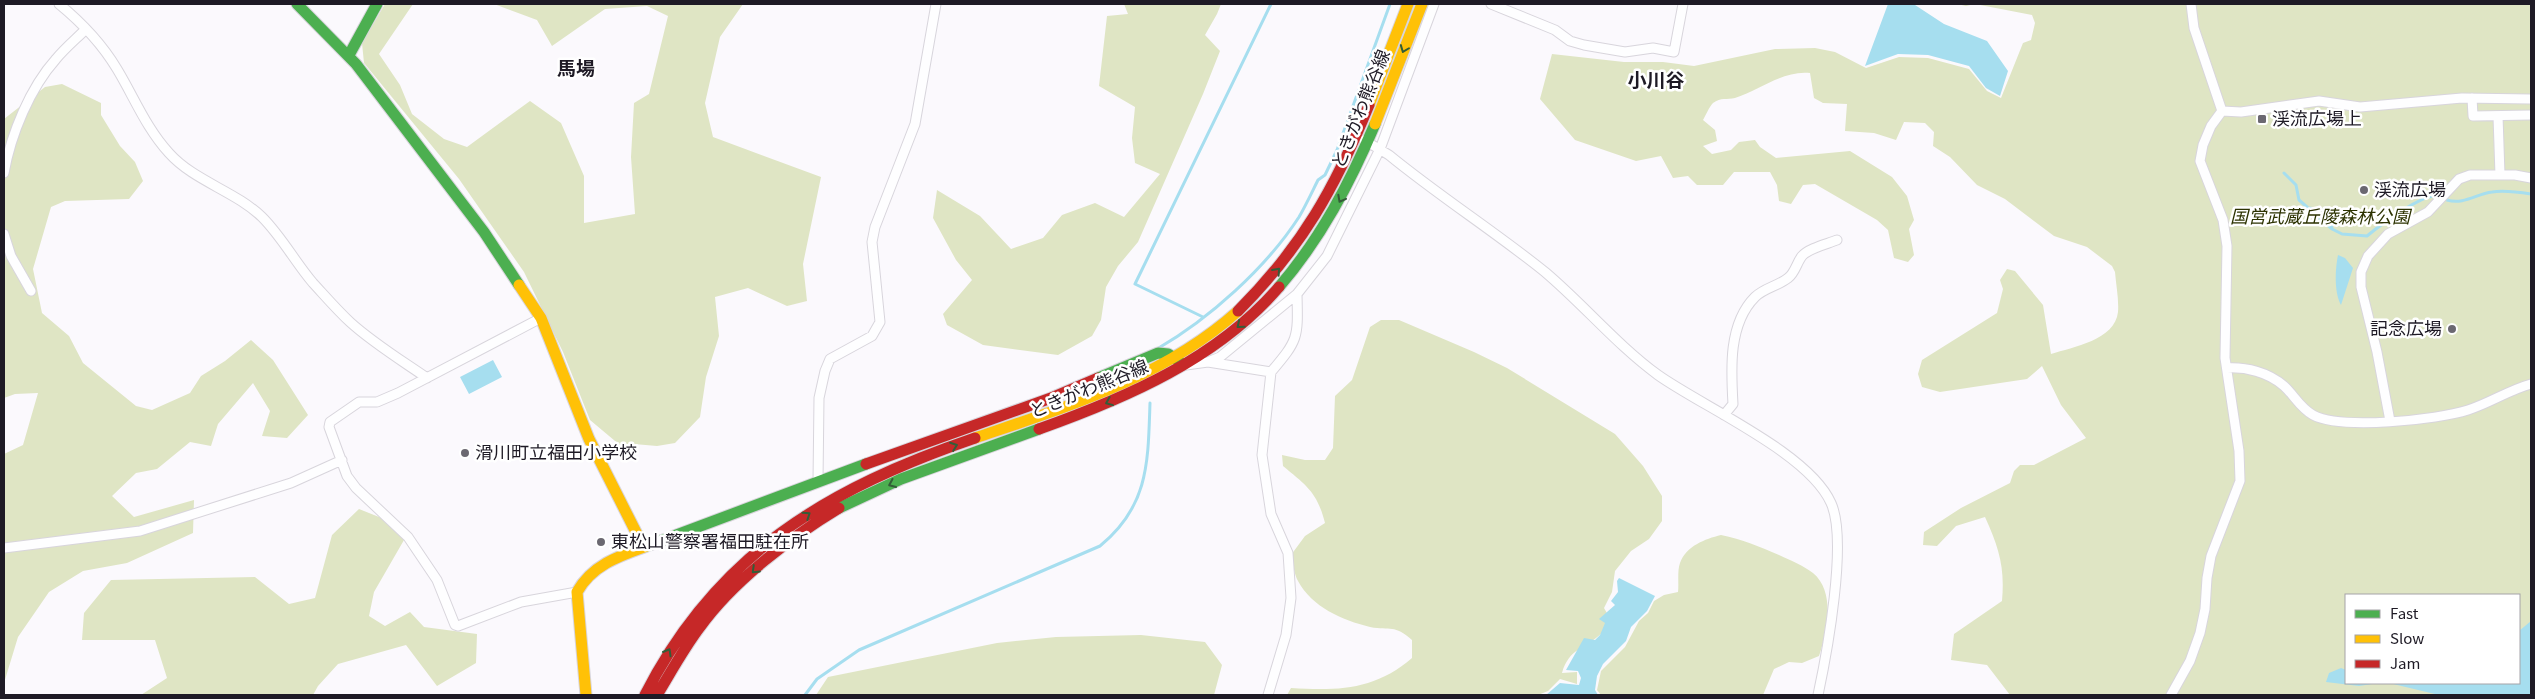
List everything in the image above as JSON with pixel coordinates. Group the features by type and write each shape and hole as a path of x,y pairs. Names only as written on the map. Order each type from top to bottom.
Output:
{"main road":[{"path":"297,4 348,55 484,232 541,318 589,439 644,546"},
{"path":"348,55 377,4"},
{"name":"ときがわ熊谷線","path":"645,695 677,636 709,597 753,555 829,500 888,472 1110,389 1174,358 1235,314 1281,266 1313,224 1330,196 1357,137 1408,4"},
{"name":"ときがわ熊谷線","path":"657,695 701,624 768,556 803,530 835,510 892,483 1084,413 1154,383 1185,366 1244,322 1292,273 1336,209 1368,142 1422,4"},
{"path":"586,695 577,592 583,581 599,567 644,546 818,481 1051,398 1158,354 1168,354 1185,366"}],"street":[{"path":"59,4 86,29 116,67 144,120 170,154 191,171 246,204 261,217 279,236 312,282 350,322 427,378"},
{"path":"818,481 820,398 825,371 830,360 872,336 880,322 872,242 875,227 914,124 936,4"},
{"path":"1185,366 1208,362 1220,357 1297,294 1326,256 1380,149 1434,4"},
{"path":"1491,4 1555,30 1570,41 1625,52 1653,48 1674,52 1683,4"},
{"path":"2191,4 2194,28 2222,111"},
{"path":"4,173 7,154 39,84 55,59 86,29"},
{"path":"2222,111 2241,112 2319,101 2360,107 2472,98 2531,99"},
{"path":"2472,98 2473,116 2531,115"},
{"path":"2172,695 2190,661 2200,633 2205,610 2206,578 2211,556 2240,481 2239,451 2225,358 2227,246 2223,220 2200,161 2203,145 2211,126 2222,111"},
{"path":"2498,116 2500,175"},
{"path":"1357,137 1380,149 1544,272 1656,374 1697,401 1744,426 1811,476 1823,488 1835,512 1838,540 1834,586 1818,695"},
{"path":"2390,421 2377,352 2361,287 2361,272 2368,256 2388,234 2428,212 2458,179 2470,175 2531,178"},
{"path":"4,234 11,256 31,291"},
{"path":"1724,415 1733,404 1731,367 1733,351 1741,321 1747,308 1762,291 1789,278 1803,254 1837,240"},
{"path":"1268,695 1286,635 1291,598 1288,553 1271,514 1262,455 1270,372 1292,348 1298,330 1297,294"},
{"path":"541,318 377,402 359,402 330,422 329,428 348,476 356,488 408,537 438,580 455,624 458,626 521,602 577,592"},
{"path":"1208,362 1270,372"},
{"path":"2227,368 2255,370 2269,376 2284,386 2292,398 2313,415 2326,420 2348,424 2390,421 2466,411 2531,384"},
{"path":"4,548 140,531 273,489 342,460"}],"green space":[{"path":"385,4 413,4 379,54 400,85 412,114 444,139 467,147 530,101 561,123 584,176 584,223 635,214 631,157 634,103 649,94 668,16 647,6 605,9 552,46 537,20 494,4 743,4 720,37 705,103 713,137 821,177 803,264 807,301 787,306 748,288 715,297 719,336 706,377 700,417 675,443 657,446 634,444 621,446 590,420 563,352 524,272 459,179 364,63 362,43"},
{"path":"1124,4 1221,4 1205,35 1220,51 1203,94 1138,242 1118,266 1106,287 1101,320 1092,336 1058,355 983,345 947,325 943,314 972,280 956,260 933,218 937,190 980,216 1011,249 1043,238 1062,215 1095,203 1124,217 1160,174 1135,163 1132,138 1135,107 1099,86 1107,16 1128,14"},
{"path":"1957,4 1975,4 1966,6"},
{"name":"国営武蔵丘陵森林公園","path":"1975,4 2531,4 2531,695 2010,695 1987,665 1951,660 1954,634 2002,601 2003,578 2000,558 1985,517 1956,526 1937,546 1923,545 1924,532 1961,508 2010,483 2014,471 2020,465 2034,465 2086,438 2061,405 2042,366 2027,379 1940,392 1922,387 1918,374 1922,360 1997,313 2003,289 2000,280 2007,269 2015,271 2043,305 2051,354 2092,341 2109,329 2115,322 2118,312 2115,272 2112,266 2087,247 2054,236 2005,199 1977,185 1950,157 1933,146 1934,132 1925,123 1904,122 1896,140 1874,133 1845,131 1847,104 1823,103 1814,98 1810,73 1781,77 1744,95 1721,99 1713,103 1703,120 1715,130 1717,141 1703,146 1712,154 1731,150 1739,142 1755,140 1760,147 1776,158 1850,151 1892,177 1907,196 1914,220 1909,229 1914,255 1908,262 1894,258 1888,230 1877,220 1815,184 1803,185 1791,204 1779,201 1777,185 1770,172 1734,172 1723,185 1697,185 1688,176 1673,178 1661,156 1636,161 1575,140 1540,99 1552,54 1624,62 1663,62 1694,66 1775,49 1815,48 1835,52 1866,68 1899,57 1928,58 1969,69 1987,91 2001,98 2023,43 2031,40 2035,23 2032,15"},
{"path":"62,84 101,103 101,115 120,146 135,162 143,181 129,199 65,201 51,207 33,269 42,313 69,336 83,363 136,406 152,410 190,393 201,376 225,361 251,340 273,360 308,415 287,438 262,436 270,411 253,383 218,424 211,446 190,442 157,469 136,473 112,496 134,517 194,500 193,533 127,563 83,571 49,592 18,637 4,683 4,454 23,445 38,393 15,394 4,398 4,119 45,87"},
{"path":"1381,320 1399,320 1507,368 1615,434 1643,466 1662,496 1662,521 1649,539 1631,551 1615,571 1612,592 1604,608 1611,620 1602,633 1573,654 1565,665 1562,673 1577,672 1577,684 1560,679 1548,691 1538,695 1287,695 1291,688 1340,688 1370,682 1398,669 1412,658 1412,640 1401,632 1392,629 1370,627 1349,621 1329,611 1311,598 1297,578 1291,555 1305,536 1325,523 1315,497 1305,485 1283,466 1282,455 1305,460 1325,460 1333,448 1335,396 1352,380 1370,327"},
{"path":"359,509 384,519 404,540 374,592 369,616 385,626 410,612 424,627 477,634 476,663 437,686 406,645 338,664 318,686 313,695 141,695 167,678 155,640 82,640 84,613 111,580 255,577 289,604 315,598 332,535"},
{"path":"1721,535 1751,544 1788,559 1809,570 1820,581 1825,591 1828,613 1825,636 1819,656 1802,663 1789,662 1774,669 1763,695 1601,695 1597,690 1601,671 1625,647 1639,621 1648,613 1654,601 1664,595 1678,592 1680,563 1683,557 1697,544"},
{"path":"1141,635 1205,642 1222,665 1214,695 816,695 828,677 997,643 1056,637"}],"water":[{"path":"1888,4 1915,5 1944,24 1987,41 2008,71 2000,96 1986,88 1969,66 1928,55 1898,54 1865,66"},
{"path":"2338,255 2345,258 2353,268 2341,305 2337,294 2336,281"},
{"path":"493,360 502,377 469,394 460,377"},
{"path":"1619,578 1655,596 1647,611 1631,627 1626,641 1603,664 1597,676 1595,690 1598,695 1546,695 1560,683 1579,685 1581,678 1578,671 1566,670 1584,638 1595,640 1600,635 1605,623 1599,619 1615,605 1611,601 1618,592 1617,581"},
{"path":"2531,621 2531,695 2439,695 2393,684 2520,684 2520,630"},
{"path":"2341,668 2345,670 2345,684 2372,684 2359,686 2326,682 2329,673"}],"waterway":[{"path":"1203,317 1135,284 1271,4"},
{"path":"1157,349 1196,323 1235,291 1270,255 1299,217 1318,180 1325,175 1337,150 1390,4"},
{"path":"2284,173 2296,185 2299,200 2332,229 2342,234 2367,236 2412,205 2431,196 2438,196"},
{"path":"2447,200 2459,201 2497,191 2531,194"},
{"path":"2308,208 2324,210 2329,216 2332,228"},
{"path":"805,695 817,679 859,650 1100,546 1116,531 1128,515 1137,499 1143,482 1148,445 1150,403"}],"traffic: fast":[{"path":"297,4 356,64 484,232 519,285"},
{"path":"349,55 377,4"},
{"path":"1279,287 1308,249 1345,189 1375,124"},
{"path":"1098,378 1158,353 1168,354 1179,361"},
{"path":"839,508 901,479 1039,429"},
{"path":"647,546 866,464"}],"traffic: slow":[{"path":"1369,105 1408,4"},
{"path":"1375,124 1422,4"},
{"path":"519,285 541,318 589,439 643,546"},
{"path":"975,438 1079,402 1147,372 1209,334 1238,311"},
{"path":"586,695 577,592 598,568 647,546"}],"traffic: jam":[{"path":"1238,311 1281,263 1315,215 1343,163 1369,105"},
{"path":"1039,429 1137,389 1199,355 1228,335 1254,313 1279,287"},
{"path":"866,464 1051,398 1098,378"},
{"path":"645,695 674,645 706,602 743,564 782,532 825,504 872,479 975,438"},
{"path":"657,695 694,635 729,593 783,546 839,508"}],"place":[{"name":"渓流広場上","path":"2262,119"},
{"name":"渓流広場","path":"2364,190"},
{"name":"記念広場","path":"2452,329"},
{"name":"滑川町立福田小学校","path":"465,453"},
{"name":"東松山警察署福田駐在所","path":"601,542"}],"district":[{"name":"馬場","path":"576,68"},
{"name":"小川谷","path":"1656,80"}]}
